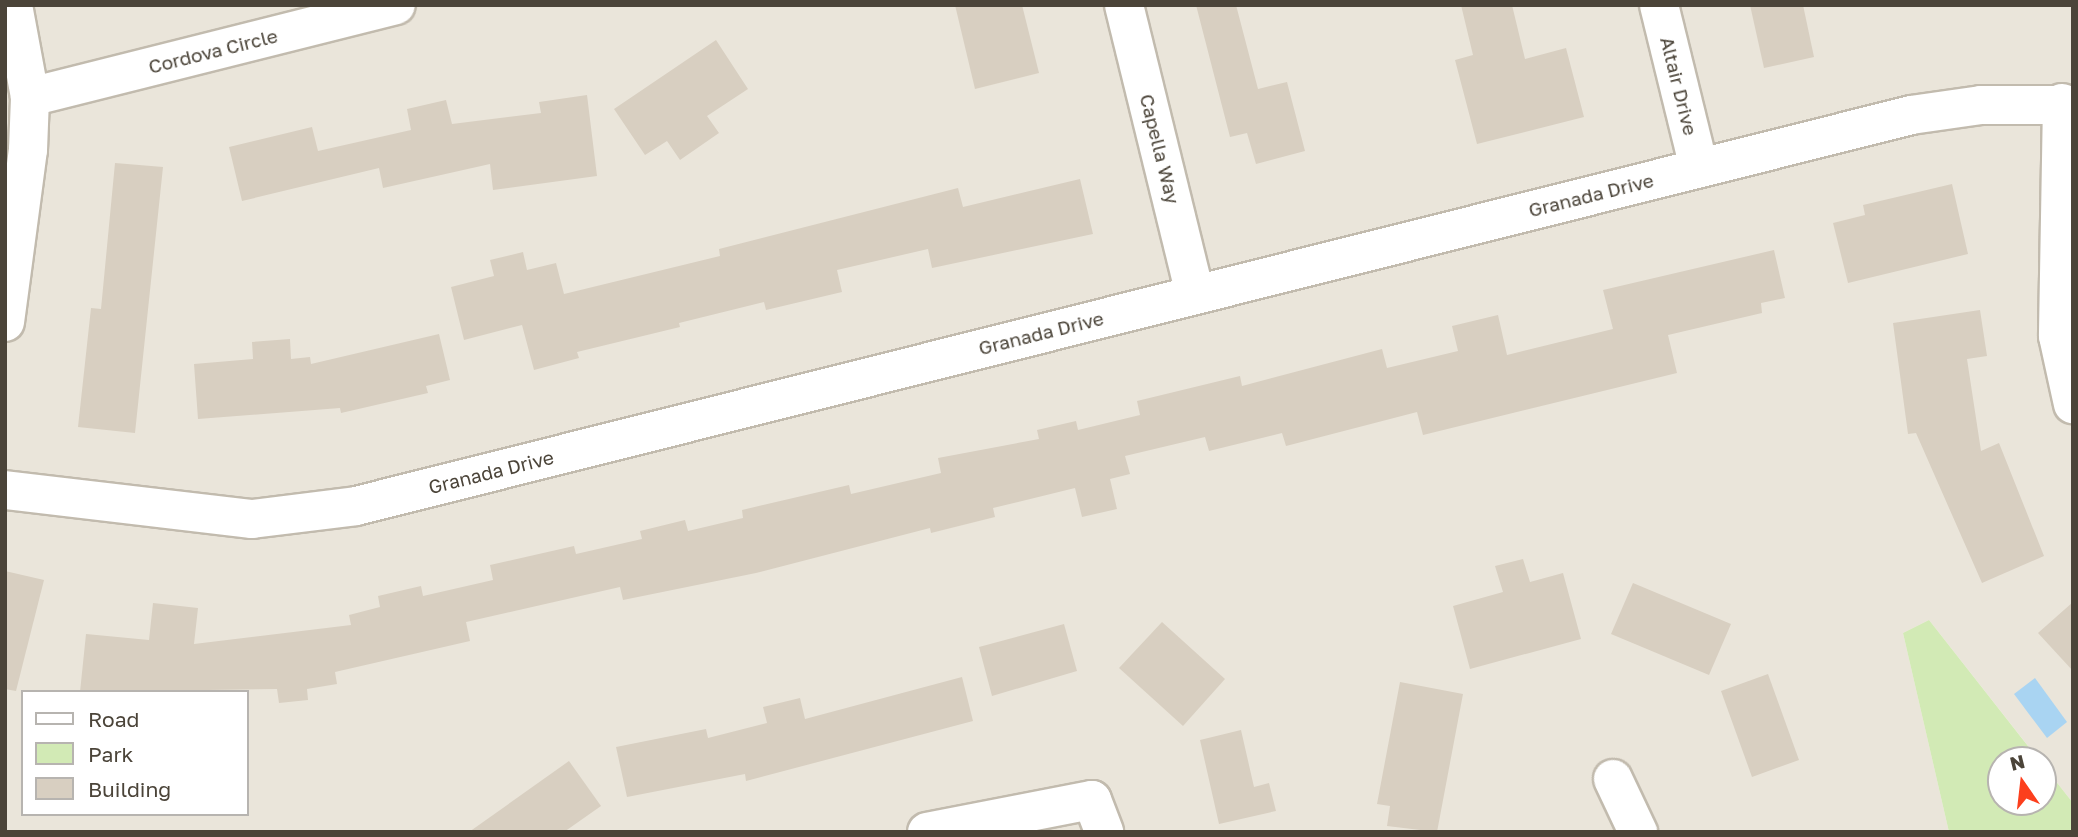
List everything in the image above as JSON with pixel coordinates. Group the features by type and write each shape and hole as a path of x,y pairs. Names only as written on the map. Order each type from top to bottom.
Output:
{"street":[{"path":"5,322 28,150 30,97 13,5"},
{"name":"Cordova Circle","path":"30,97 396,5"},
{"name":"Capella Way","path":"1124,5 1195,294"},
{"name":"Altair Drive","path":"1659,5 1699,167"},
{"path":"2067,104 2058,336 2073,404"},
{"name":"Granada Drive","path":"5,490 201,516 304,515 356,506 1911,115 1981,106 2067,104"},
{"path":"1613,779 1638,832"},
{"path":"927,832 1098,816"}],"shaded area":[{"path":"5,5 2073,5 2073,803 2057,783 2057,746 2028,746 1929,620 1903,633 1949,832 5,832"}],"green space":[{"path":"1929,620 2028,746 1987,746 1987,816 2057,816 2057,783 2073,803 2073,832 1949,832 1903,633"}],"water":[{"path":"2035,678 2067,722 2047,738 2014,694"}],"building":[{"path":"955,5 1022,5 1039,73 975,89"},
{"path":"1196,5 1236,5 1258,89 1287,82 1305,151 1256,164 1247,133 1230,137"},
{"path":"1461,5 1512,5 1525,59 1566,48 1584,117 1477,144 1455,60 1473,55"},
{"path":"1750,5 1803,5 1814,57 1764,68"},
{"path":"716,40 748,89 707,116 719,133 680,160 667,141 645,155 614,109"},
{"path":"587,95 597,176 493,190 490,164 383,188 379,168 242,201 229,147 312,127 318,151 411,130 407,109 446,100 452,124 541,113 539,102"},
{"path":"115,163 163,167 135,433 78,427 91,308 101,309"},
{"path":"1080,179 1093,234 932,268 928,249 837,270 842,292 766,310 764,302 679,323 680,327 577,352 579,358 534,370 522,325 464,340 451,287 494,276 490,260 523,252 527,270 556,263 564,294 720,256 719,249 958,188 963,207"},
{"path":"1952,184 1968,254 1848,283 1833,223 1865,215 1863,205"},
{"path":"1774,250 1785,298 1761,303 1762,313 1668,335 1677,373 1423,435 1417,412 1286,446 1282,433 1209,451 1205,437 1125,456 1130,474 1110,479 1117,509 1082,517 1075,488 993,508 995,517 931,533 930,528 756,573 623,600 620,587 466,622 470,641 335,672 337,684 307,689 308,700 279,703 277,689 80,690 86,634 149,640 153,603 198,608 194,644 351,625 349,615 380,607 378,596 421,586 423,596 493,580 490,565 574,546 576,554 642,539 640,531 685,520 688,531 743,518 742,510 849,485 851,494 941,473 938,458 1039,439 1037,430 1076,421 1078,430 1140,415 1137,401 1240,376 1242,386 1382,349 1387,368 1458,351 1452,326 1498,315 1507,355 1613,329 1603,290"},
{"path":"1980,310 1987,356 1967,359 1981,451 1999,443 2044,556 1982,583 1916,433 1908,434 1893,323"},
{"path":"439,334 450,380 426,386 428,393 341,413 340,408 198,419 194,364 253,359 252,342 290,339 291,359 310,357 311,364"},
{"path":"1523,559 1530,582 1563,573 1581,639 1470,669 1453,606 1503,592 1495,566"},
{"path":"5,571 44,580 16,691 5,689"},
{"path":"1633,583 1731,624 1709,675 1611,634"},
{"path":"2073,602 2073,671 2038,633"},
{"path":"1162,622 1225,679 1183,726 1119,668"},
{"path":"1064,624 1077,671 992,696 979,647"},
{"path":"1768,674 1799,760 1752,777 1721,691"},
{"path":"962,677 973,721 746,781 745,774 627,797 616,747 706,729 708,738 767,723 763,707 800,698 805,719"},
{"path":"1400,682 1463,694 1437,832 1387,826 1390,806 1377,804"},
{"path":"1241,730 1254,787 1269,783 1276,811 1219,824 1200,740"},
{"path":"569,761 601,806 564,832 469,832"}]}
